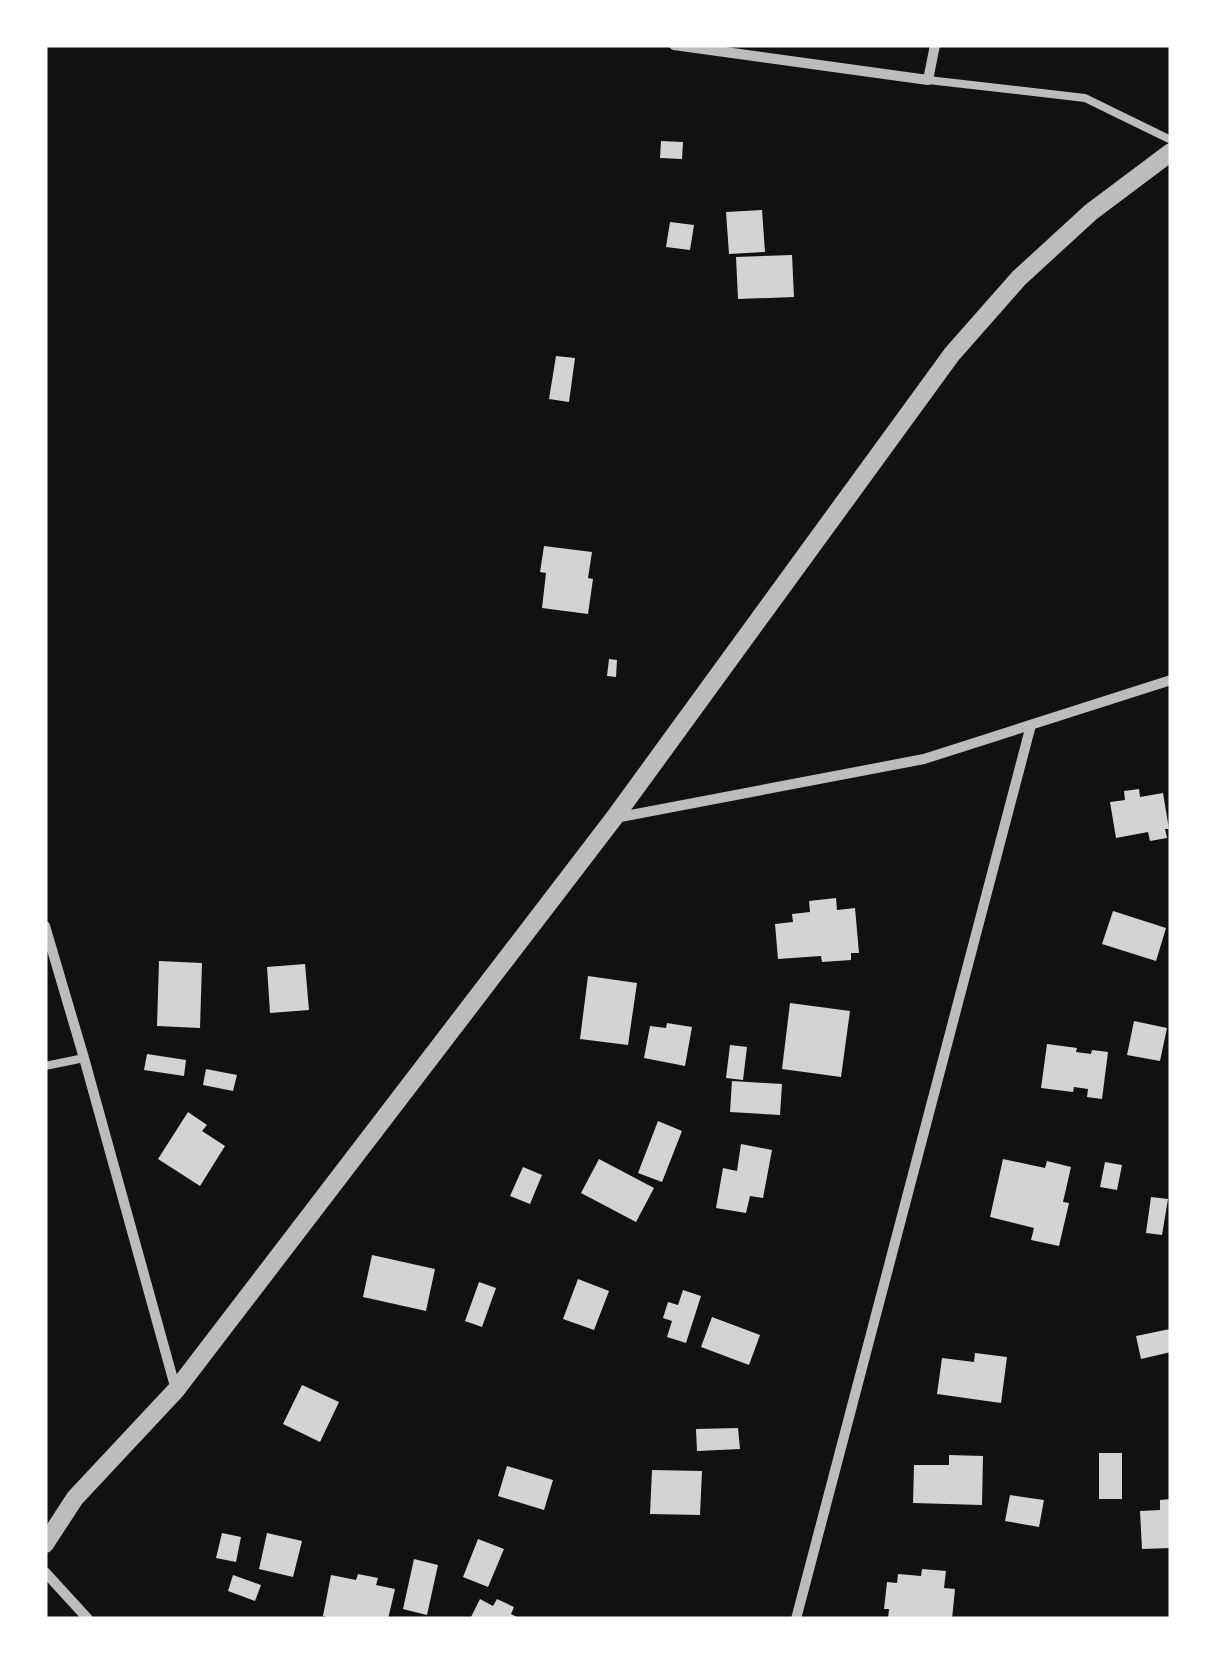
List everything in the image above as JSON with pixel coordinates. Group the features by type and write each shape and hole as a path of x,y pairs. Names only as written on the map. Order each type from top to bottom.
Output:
{"street":[{"path":"674,45 928,80 935,45"},
{"path":"45,1544 76,1498 176,1390 614,818 952,354 1019,278 1092,212 1171,152"},
{"path":"614,818 924,759 1171,680"},
{"path":"796,1619 1031,725"},
{"path":"45,926 176,1390"},
{"path":"45,1572 88,1619"}],"lane":[{"path":"928,80 1085,98 1171,140"},
{"path":"45,1066 84,1058"}],"building":[{"path":"661,141 683,142 682,159 660,158"},
{"path":"762,210 765,252 729,254 726,212"},
{"path":"670,222 694,225 690,250 666,247"},
{"path":"792,255 794,297 738,299 736,257"},
{"path":"556,356 575,358 569,402 549,399"},
{"path":"544,546 592,552 588,614 542,608 546,573 540,572"},
{"path":"609,659 617,660 616,677 607,676"},
{"path":"1139,789 1140,797 1163,793 1167,838 1150,841 1148,832 1116,838 1110,802 1125,800 1124,791"},
{"path":"836,898 837,910 855,908 859,953 851,953 851,960 822,962 821,956 778,959 775,924 793,922 792,914 810,912 809,901"},
{"path":"1113,911 1166,928 1156,961 1102,944"},
{"path":"159,961 202,963 200,1028 157,1026"},
{"path":"305,964 309,1010 270,1013 267,967"},
{"path":"588,976 637,983 628,1045 580,1039"},
{"path":"790,1003 850,1011 841,1077 782,1069"},
{"path":"1134,1021 1167,1028 1160,1061 1127,1055"},
{"path":"667,1023 692,1027 685,1066 644,1058 650,1026 666,1028"},
{"path":"1047,1044 1091,1054 1092,1050 1108,1052 1102,1099 1087,1097 1088,1089 1074,1087 1073,1092 1041,1088"},
{"path":"730,1045 747,1047 743,1080 726,1078"},
{"path":"147,1054 186,1060 184,1076 144,1070"},
{"path":"206,1069 237,1075 233,1091 203,1085"},
{"path":"732,1081 782,1084 780,1115 730,1112"},
{"path":"188,1112 207,1125 202,1131 225,1146 200,1186 158,1159"},
{"path":"658,1121 682,1131 662,1182 638,1173"},
{"path":"741,1144 772,1150 763,1198 750,1196 746,1213 716,1208 723,1168 737,1171"},
{"path":"599,1159 654,1188 636,1222 581,1193"},
{"path":"1003,1159 1045,1168 1047,1161 1071,1167 1063,1202 1069,1203 1059,1246 1031,1240 1034,1228 990,1217"},
{"path":"1105,1162 1122,1165 1117,1190 1100,1187"},
{"path":"523,1167 542,1175 530,1204 510,1196"},
{"path":"1151,1197 1168,1199 1162,1235 1146,1233"},
{"path":"372,1255 435,1269 426,1311 363,1297"},
{"path":"578,1279 609,1291 594,1330 563,1319"},
{"path":"479,1282 496,1288 482,1327 465,1321"},
{"path":"683,1290 701,1296 686,1343 667,1337 672,1321 663,1318 668,1302 678,1305"},
{"path":"712,1317 760,1335 749,1365 701,1347"},
{"path":"1170,1329 1171,1352 1141,1359 1136,1336"},
{"path":"975,1353 1007,1357 1001,1403 937,1394 942,1358 974,1362"},
{"path":"302,1385 339,1402 320,1442 283,1424"},
{"path":"738,1428 740,1449 697,1451 696,1429"},
{"path":"1099,1453 1122,1453 1122,1499 1099,1499"},
{"path":"949,1455 983,1456 982,1505 913,1503 914,1465 949,1465"},
{"path":"507,1466 553,1480 544,1510 498,1496"},
{"path":"652,1470 702,1471 700,1515 650,1514"},
{"path":"1010,1495 1044,1500 1039,1527 1005,1521"},
{"path":"1171,1499 1171,1548 1142,1549 1140,1511 1160,1510 1160,1500"},
{"path":"222,1533 241,1537 236,1562 216,1558"},
{"path":"267,1533 302,1541 293,1577 259,1569"},
{"path":"478,1539 504,1549 488,1587 463,1577"},
{"path":"414,1559 438,1565 427,1615 403,1609"},
{"path":"922,1569 946,1571 944,1588 955,1589 952,1619 888,1619 889,1609 884,1609 887,1582 897,1583 898,1574 921,1576"},
{"path":"358,1574 378,1578 376,1585 395,1589 388,1619 323,1616 331,1575 356,1580"},
{"path":"233,1575 261,1585 255,1601 228,1591"},
{"path":"480,1599 493,1606 497,1599 514,1607 511,1614 521,1619 470,1619"}]}
